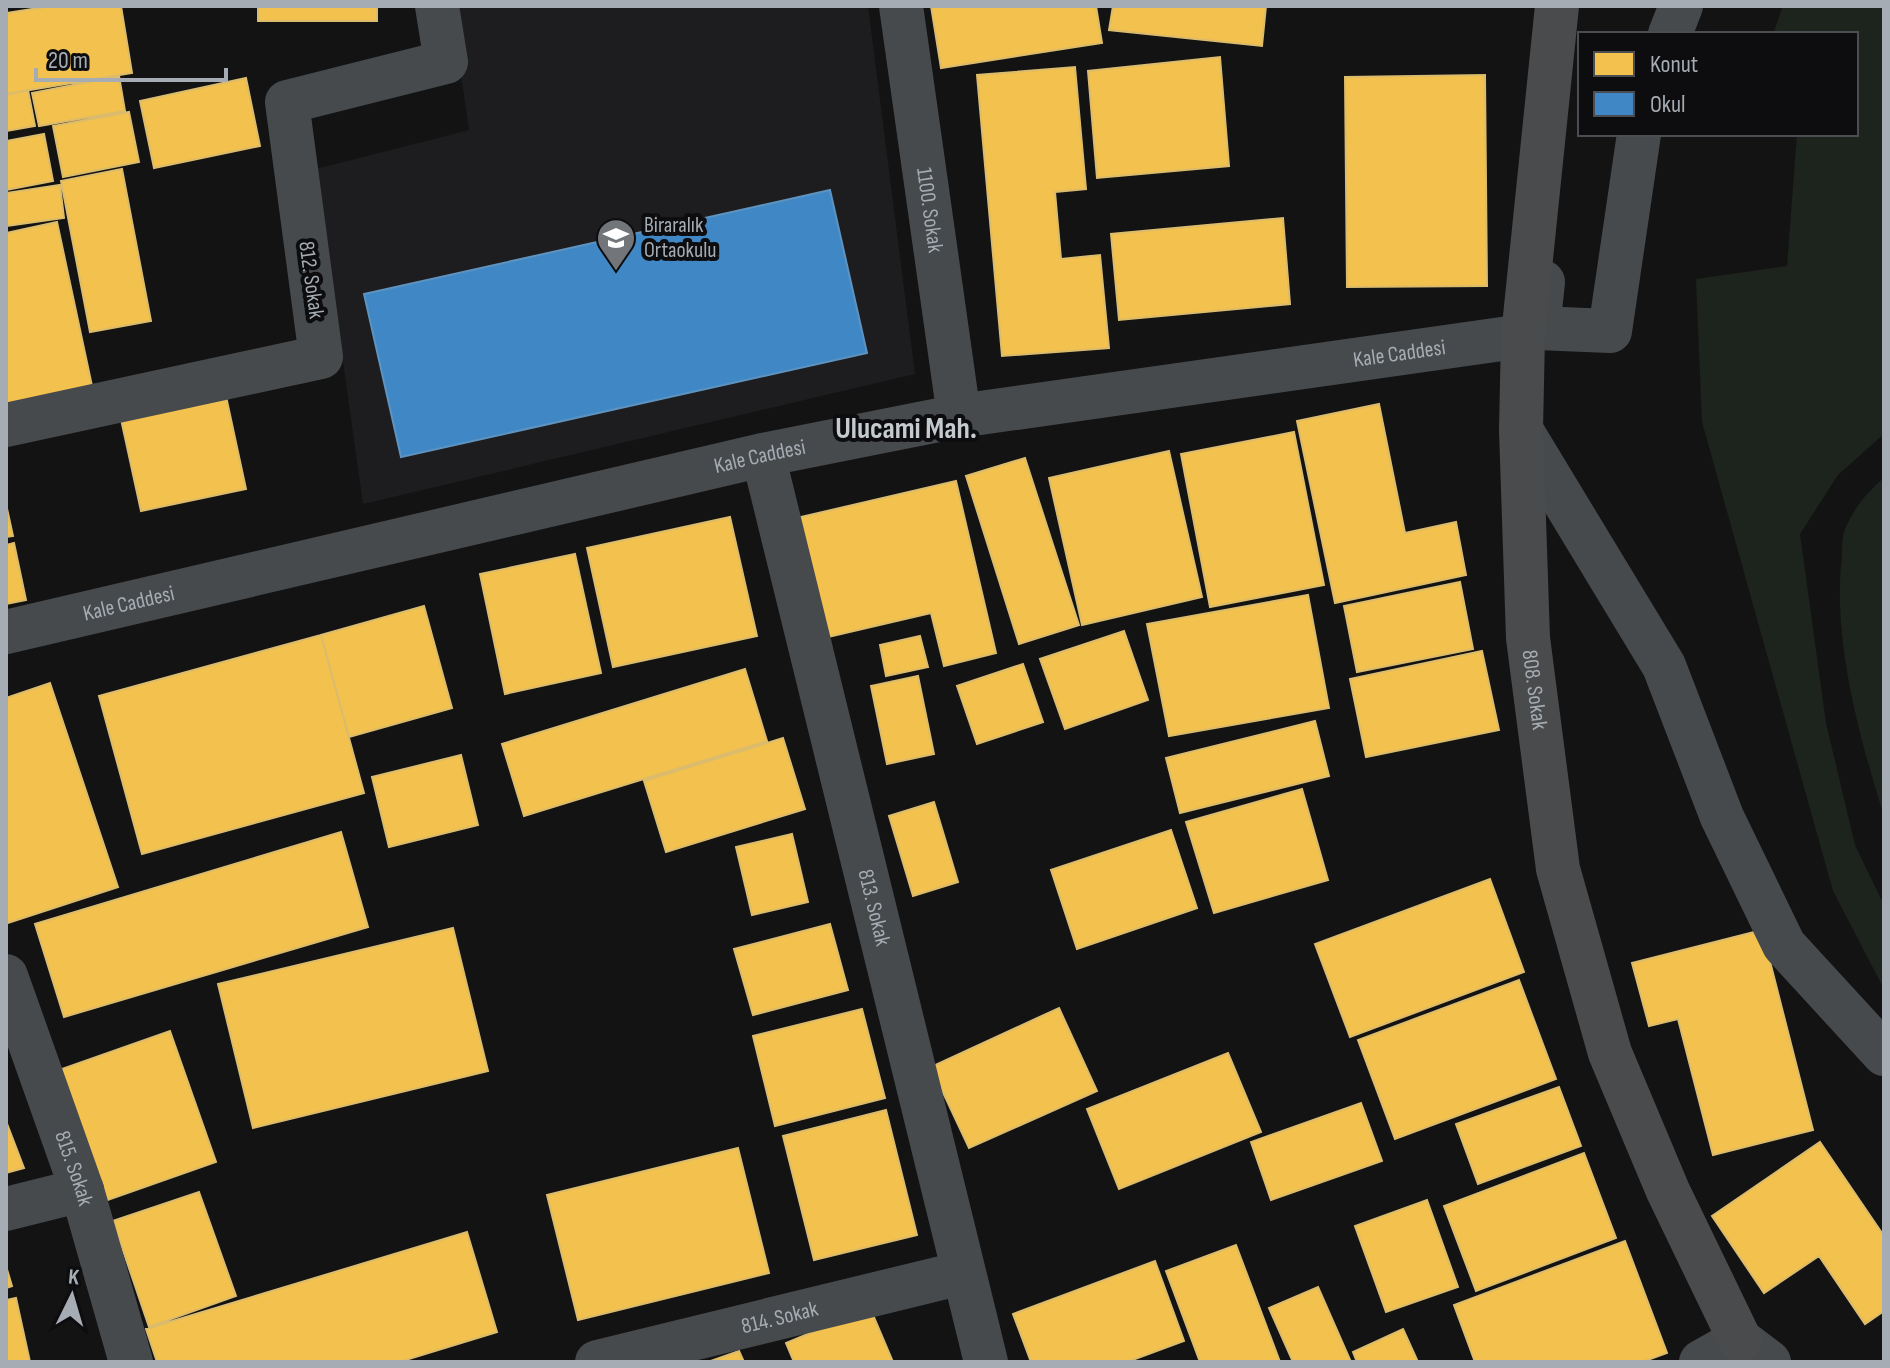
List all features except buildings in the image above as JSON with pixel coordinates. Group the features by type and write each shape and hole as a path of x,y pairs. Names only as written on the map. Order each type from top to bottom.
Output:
{"main road":[{"name":"808. Sokak","path":"1557,6 1523,336 1521,430 1528,638 1558,869 1610,1053 1668,1191 1754,1351"}],"street":[{"name":"812. Sokak","path":"6,425 321,357 287,102 446,62 437,6"},
{"name":"1100. Sokak","path":"901,6 959,416"},
{"path":"1571,6 1538,328 1610,331 1639,136"},
{"path":"1671,32 1681,6"},
{"name":"Kale Caddesi","path":"6,632 763,455 959,416 1523,336"},
{"path":"1521,430 1664,666 1722,817 1784,945 1884,1054"},
{"name":"813. Sokak","path":"763,455 986,1362"},
{"name":"815. Sokak","path":"6,976 82,1190 131,1362"},
{"path":"6,1209 82,1190"},
{"name":"814. Sokak","path":"597,1362 962,1273"},
{"path":"1701,1362 1754,1351"}],"shaded area":[{"name":"Biraralık Ortaokulu","path":"451,6 868,6 915,374 363,504 316,169 469,130"},
{"path":"1783,6 1884,6 1884,434 1838,475 1800,534 1826,723 1855,845 1884,905 1884,989 1833,891 1702,422 1696,279 1787,266 1797,136 1858,136 1858,32 1774,32"},
{"path":"1884,478 1884,816 1850,687 1844,654 1840,588 1844,532 1861,502"}],"place":[{"name":"Biraralık Ortaokulu","path":"616,272"}],"district":[{"name":"Ulucami Mah.","path":"906,429"}]}
